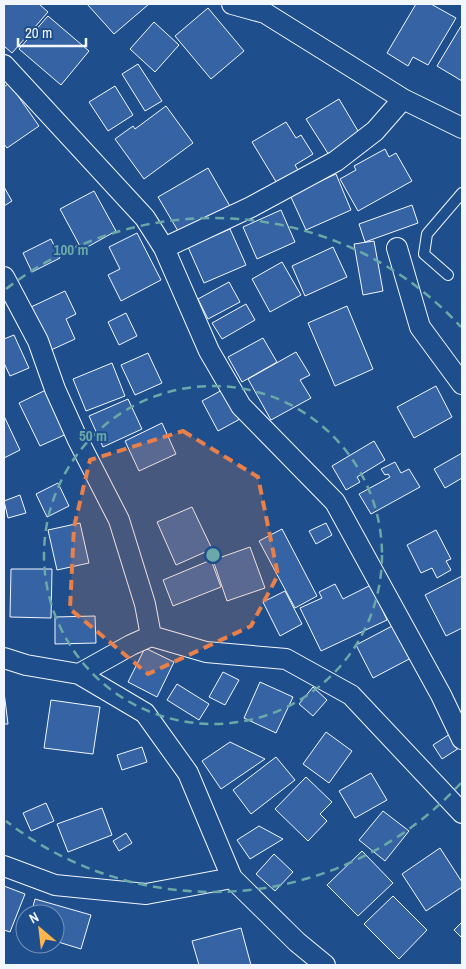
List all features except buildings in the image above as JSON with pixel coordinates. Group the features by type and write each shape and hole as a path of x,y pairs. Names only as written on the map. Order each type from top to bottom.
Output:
{"street":[{"path":"232,4 265,13 403,99 462,128"},
{"path":"4,65 145,218 164,248 209,351 242,406 335,502 441,695 462,739"},
{"path":"164,248 251,208 336,161 376,131 403,99"},
{"path":"397,248 420,327 462,384"},
{"path":"4,277 38,341 55,389 78,440 119,520 145,604 151,636"},
{"path":"79,674 151,636 206,652 286,659 351,695 462,811"},
{"path":"4,658 26,665 79,674 145,713 188,773 232,878 297,942 325,965"},
{"path":"4,866 55,885 146,894 232,878"}],"lane":[{"path":"448,274 424,254 426,234 462,193"}],"highlighted area":[{"path":"183,431 258,477 278,575 251,626 148,674 70,609 74,527 90,460"}]}
